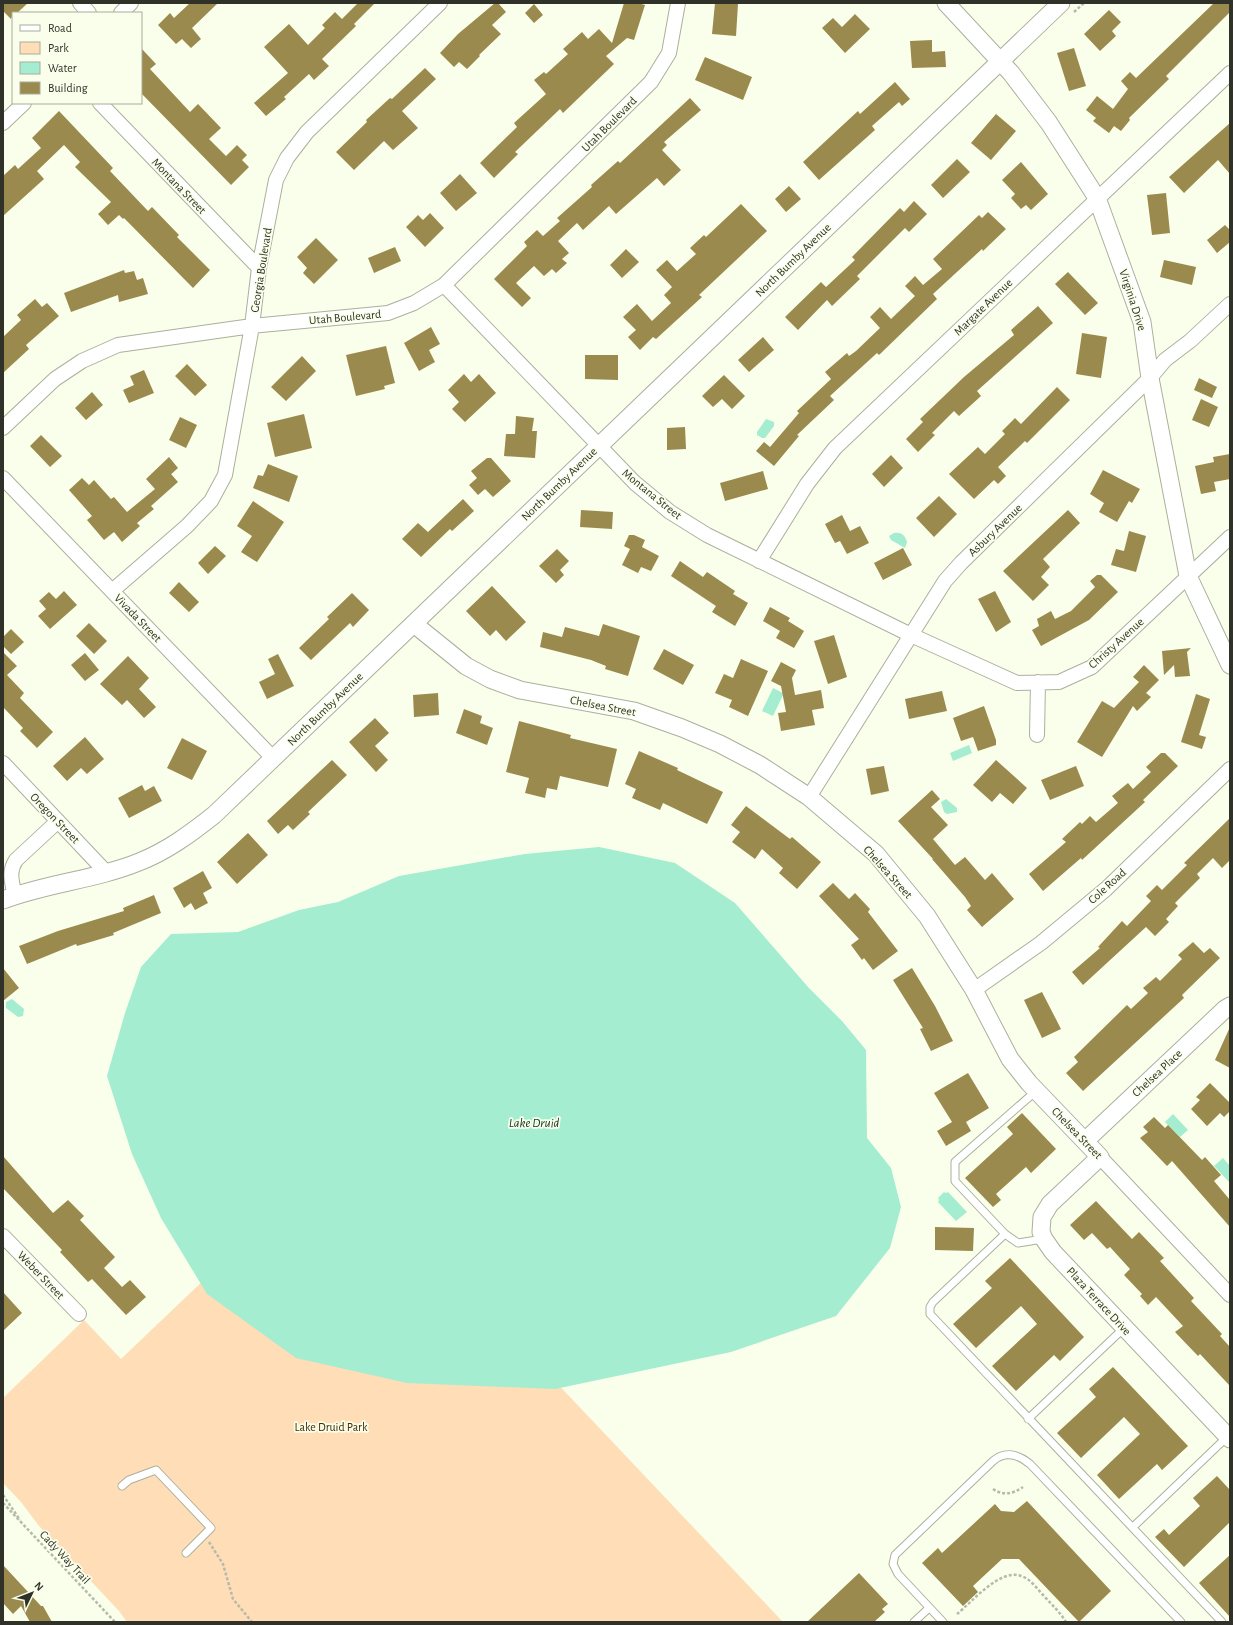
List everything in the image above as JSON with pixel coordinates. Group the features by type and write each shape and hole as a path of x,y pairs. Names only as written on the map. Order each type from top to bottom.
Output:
{"street":[{"path":"80,3 88,12"},
{"path":"122,12 131,3"},
{"name":"Georgia Boulevard","path":"3,428 55,379 82,361 118,345 252,326 259,268 276,180 287,158 307,132 440,3"},
{"name":"Utah Boulevard","path":"252,326 388,313 414,303 444,285 651,82 670,53 678,3"},
{"name":"Virginia Drive","path":"946,3 1001,60 1049,123 1097,198 1142,322 1150,378 1188,576 1230,665"},
{"name":"North Bumby Avenue","path":"58,821 16,860 11,867 9,898 138,863 166,850 214,815 1061,3"},
{"name":"Margate Avenue","path":"759,561 807,484 835,448 1230,73"},
{"path":"3,123 23,104"},
{"name":"Montana Street","path":"101,104 259,268"},
{"name":"Montana Street","path":"444,285 598,446 635,483 670,512 708,535 911,635"},
{"name":"Asbury Avenue","path":"809,797 945,581 961,563 1150,378 1165,360 1190,341 1230,304"},
{"path":"112,591 188,526 211,501 225,475 252,326"},
{"name":"Vivada Street","path":"3,478 273,758"},
{"name":"Christy Avenue","path":"911,635 1017,683 1059,682 1092,667 1230,537"},
{"name":"Chelsea Street","path":"414,624 466,666 490,678 520,690 634,712 682,728 720,744 760,765 809,797 876,854 927,916 974,990 1010,1059 1036,1091 1230,1295"},
{"path":"1037,735 1038,682"},
{"name":"Oregon Street","path":"3,763 106,872"},
{"name":"Cole Road","path":"974,990 1041,943 1106,888 1230,769"},
{"name":"Chelsea Place","path":"1085,1141 1225,1009 1230,1006"},
{"path":"1044,1239 1041,1232 1042,1217 1050,1204 1100,1157"},
{"name":"Weber Street","path":"3,1236 79,1314"},
{"name":"Plaza Terrace Drive","path":"1044,1239 1054,1252 1124,1328 1229,1438"}],"lane":[{"path":"1036,1091 956,1162 955,1181 1005,1234 1018,1243 1044,1239"},
{"path":"1005,1234 933,1302 929,1311 932,1317 1222,1622"},
{"path":"1028,1419 1124,1328"},
{"path":"1133,1527 1229,1438"},
{"path":"943,1622 898,1574 893,1564 895,1555 992,1461 1001,1456 1013,1455 1019,1456 1030,1464 1180,1622"},
{"path":"122,1486 129,1480 156,1470 211,1528 186,1553"},
{"path":"914,1622 929,1608"}],"path":[{"path":"992,1490 1007,1493 1015,1492 1023,1487"},
{"path":"3,1495 25,1527"},
{"name":"Cady Way Trail","path":"3,1503 115,1622"},
{"path":"203,1536 216,1551 223,1564 234,1599 252,1622"},
{"path":"957,1614 997,1580 1015,1575 1032,1583 1066,1622"}],"green space":[{"name":"Lake Druid Park","path":"338,1152 782,1622 127,1622 119,1611 39,1526 21,1502 3,1483 3,1398 84,1320 121,1359"}],"water":[{"path":"766,419 774,422 774,426 765,438 762,438 757,435 757,432"},
{"path":"894,533 902,534 905,538 907,542 905,548 891,540 889,536"},
{"path":"773,688 783,693 783,695 773,716 762,711"},
{"path":"969,745 972,753 953,761 950,753"},
{"path":"946,799 957,808 957,812 947,814 944,812 941,802"},
{"name":"Lake Druid","path":"599,847 675,863 735,903 808,987 842,1021 866,1050 867,1138 891,1168 901,1207 890,1248 836,1316 731,1352 555,1389 407,1383 296,1358 207,1294 161,1218 132,1154 107,1076 125,1013 141,967 171,934 238,932 299,910 338,902 399,876 525,854"},
{"path":"12,999 24,1009 23,1016 18,1017 6,1008 6,1002"},
{"path":"1173,1114 1188,1130 1180,1137 1165,1122"},
{"path":"1223,1158 1230,1166 1230,1183 1214,1166"},
{"path":"944,1192 948,1192 967,1212 956,1221 938,1202 938,1198"}],"building":[{"path":"3,3 28,3 18,12 12,12 11,19 3,11"},
{"path":"190,3 218,3 192,28 201,39 191,48 182,39 176,44 158,25 170,13 174,18"},
{"path":"358,3 375,3 354,24 356,26 322,59 329,66 314,80 309,74 284,97 286,99 266,116 254,103 288,73 264,47 289,24 308,45 325,28 322,25 335,12 342,19"},
{"path":"495,3 498,3 506,12 492,25 501,34 467,69 459,62 454,67 440,53 458,34"},
{"path":"624,3 638,3 645,5 634,40 627,38 606,56 614,64 563,113 560,109 515,152 518,154 494,178 480,163 517,127 514,123 546,94 534,80 544,72 546,74 568,54 563,49 582,32 588,39 599,29 612,43"},
{"path":"715,3 738,4 736,36 712,34"},
{"path":"1214,3 1230,3 1230,12 1166,76 1169,79 1129,118 1130,120 1121,131 1114,126 1109,133 1093,121 1096,118 1086,110 1097,96 1113,109 1128,89 1121,81 1130,72 1136,78"},
{"path":"534,4 543,15 534,23 525,13"},
{"path":"1109,10 1121,22 1112,31 1116,36 1100,51 1084,34"},
{"path":"855,14 870,29 845,53 822,28 833,18 842,27"},
{"path":"932,40 932,52 945,51 946,67 912,68 910,41"},
{"path":"1074,48 1086,86 1069,91 1057,53"},
{"path":"142,49 156,64 150,69 190,112 198,104 221,128 209,139 226,156 237,145 247,155 242,160 249,167 231,185 142,94"},
{"path":"705,57 752,77 743,100 695,80"},
{"path":"425,68 436,79 402,111 418,128 393,150 384,141 354,170 336,152 367,122 366,120 390,98 392,99"},
{"path":"895,82 910,99 902,106 899,102 872,126 875,130 819,180 803,162 858,111 860,114"},
{"path":"690,98 701,110 664,142 667,145 662,150 681,170 664,186 657,178 616,214 609,206 583,230 577,223 558,241 569,253 562,259 567,263 556,273 552,269 544,276 534,266 516,283 531,298 522,307 494,279 527,246 524,242 537,230 543,236 560,221 557,218 592,187 591,185 618,161 620,163"},
{"path":"59,111 113,168 110,171 148,211 152,207 179,235 177,237 210,270 193,288 124,218 123,219 119,215 108,225 98,214 111,202 75,167 80,162 64,145 37,171 44,179 3,216 3,176 15,165 18,169 41,148 32,138"},
{"path":"996,114 1016,131 991,160 971,143"},
{"path":"1230,123 1230,174 1218,160 1184,193 1169,177"},
{"path":"957,159 970,172 943,198 931,185"},
{"path":"1021,162 1048,194 1031,210 1026,205 1021,209 1011,198 1015,194 1002,180"},
{"path":"460,174 477,193 456,211 440,193"},
{"path":"789,186 801,199 786,212 775,199"},
{"path":"1166,193 1170,233 1152,235 1147,195"},
{"path":"914,201 927,214 909,232 905,228 857,276 860,279 832,306 827,300 798,330 785,317 821,282 826,287 855,260 852,257 900,208 904,212"},
{"path":"741,204 767,231 699,295 702,297 656,339 653,337 640,350 628,337 636,330 623,317 637,304 652,321 671,303 664,295 672,287 656,270 667,260 677,271 696,254 690,248 704,235 706,237"},
{"path":"988,212 1006,229 933,294 937,299 879,355 877,353 830,396 834,400 797,435 799,436 774,466 756,451 764,442 770,447 799,413 797,411 831,379 825,372 847,353 849,356 856,351 880,328 870,317 880,307 891,319 915,296 905,286 915,276 923,285 942,269 933,259 979,215 982,218"},
{"path":"430,213 444,228 425,247 406,227 418,215 423,220"},
{"path":"1225,225 1230,230 1230,242 1217,253 1207,240"},
{"path":"316,238 338,260 314,284 303,273 307,268 297,257"},
{"path":"395,247 401,261 374,273 368,258"},
{"path":"626,249 639,262 622,278 610,265"},
{"path":"1164,260 1196,267 1192,285 1160,277"},
{"path":"124,270 125,273 134,271 137,280 143,278 148,294 119,302 118,295 71,312 64,293"},
{"path":"1068,272 1098,303 1085,315 1055,284"},
{"path":"35,299 42,307 47,303 59,316 26,345 29,349 3,373 3,337 21,320 17,315"},
{"path":"1038,306 1053,323 977,391 981,396 959,416 954,411 932,433 935,435 918,452 906,439 923,422 920,419 964,377 1014,335 1011,330"},
{"path":"431,327 440,344 429,350 435,362 419,371 404,343"},
{"path":"1082,333 1107,337 1101,378 1076,374"},
{"path":"763,337 774,350 749,372 738,360"},
{"path":"386,346 395,383 384,386 385,389 356,396 346,355"},
{"path":"585,355 618,355 618,380 585,379"},
{"path":"302,356 316,371 286,401 271,387"},
{"path":"187,364 207,385 195,396 175,376"},
{"path":"144,370 154,393 129,403 123,390 134,385 130,376"},
{"path":"464,374 471,382 479,374 496,393 465,422 452,409 459,402 448,390"},
{"path":"724,375 745,396 732,409 722,399 713,407 702,396"},
{"path":"1199,378 1217,387 1212,398 1194,390"},
{"path":"1057,387 1070,400 1027,443 1025,441 998,467 1006,476 998,484 994,480 974,499 949,474 978,447 985,454 1005,434 1002,431 1015,418 1021,424"},
{"path":"92,392 103,405 86,420 75,408"},
{"path":"1201,399 1218,407 1209,427 1192,420"},
{"path":"304,414 312,448 275,457 267,423"},
{"path":"516,416 534,418 532,431 537,431 535,458 504,456 506,434 515,434"},
{"path":"180,417 197,425 186,448 169,440"},
{"path":"685,427 686,449 667,450 667,428"},
{"path":"41,435 62,456 50,467 30,446"},
{"path":"1230,454 1230,479 1214,482 1216,491 1201,494 1195,466 1214,462 1213,457"},
{"path":"891,455 903,468 884,487 872,474"},
{"path":"169,457 178,468 171,474 178,482 151,506 154,509 137,523 140,526 122,542 114,532 104,540 87,520 92,516 69,490 82,478 89,485 94,480 111,499 114,497 127,512 155,489 146,479"},
{"path":"487,458 491,458 511,481 493,497 485,489 478,495 469,485 477,478 471,471"},
{"path":"268,464 298,476 289,502 253,488 258,475 263,476"},
{"path":"1103,470 1140,489 1132,503 1129,501 1117,522 1099,512 1104,503 1090,494"},
{"path":"763,471 768,489 725,501 720,483"},
{"path":"939,496 957,514 934,537 916,518"},
{"path":"463,499 474,511 452,531 450,529 421,557 402,539 418,523 428,532"},
{"path":"253,501 284,522 257,562 241,552 252,536 237,526"},
{"path":"581,510 613,512 612,529 580,527"},
{"path":"1068,510 1080,523 1043,559 1050,567 1041,577 1049,585 1033,601 1003,571"},
{"path":"842,515 850,531 860,526 869,543 847,554 840,541 835,543 825,524"},
{"path":"1129,531 1146,536 1136,572 1111,565 1116,549 1124,551"},
{"path":"629,535 634,535 645,540 642,547 659,556 651,571 641,567 638,573 622,565 630,549 624,546"},
{"path":"215,546 226,556 208,574 198,563"},
{"path":"903,548 912,565 883,580 874,563"},
{"path":"557,549 569,561 560,570 564,575 556,583 539,566"},
{"path":"680,561 703,577 707,572 735,591 733,594 748,603 735,626 712,612 716,606 671,576"},
{"path":"1097,575 1101,575 1118,592 1089,620 1041,646 1032,630 1039,626 1037,619 1051,611 1055,619 1071,611 1095,587 1090,581"},
{"path":"179,582 199,602 189,612 169,593"},
{"path":"492,586 526,622 506,641 496,630 490,636 466,611"},
{"path":"64,591 77,605 50,629 38,616 46,609 39,601 49,592 56,599"},
{"path":"995,591 1011,622 996,632 978,599"},
{"path":"352,593 369,610 353,627 350,623 311,660 299,648 329,619 327,617"},
{"path":"770,607 790,618 788,621 804,631 794,648 776,638 780,631 763,621"},
{"path":"89,623 107,641 94,654 76,636"},
{"path":"603,624 640,636 628,676 605,669 606,666 591,660 540,647 543,632 562,637 565,627 599,636"},
{"path":"11,629 24,642 11,654 3,646 3,637"},
{"path":"834,635 847,677 828,684 814,641"},
{"path":"1191,648 1187,652 1190,676 1175,677 1174,665 1164,675 1162,651"},
{"path":"664,649 694,665 683,685 653,669"},
{"path":"3,652 17,666 7,675 24,693 20,698 53,732 37,748 20,731 23,728 3,707"},
{"path":"85,653 99,670 85,681 71,665"},
{"path":"278,654 294,686 267,699 259,682 275,674 268,659"},
{"path":"128,656 149,678 139,689 156,707 144,718 127,700 122,705 100,684"},
{"path":"741,659 768,671 748,716 729,707 732,700 715,693 724,674 733,678"},
{"path":"781,662 796,670 792,678 795,695 821,690 824,708 812,710 815,725 781,731 778,713 786,712 781,686 771,681"},
{"path":"1144,665 1159,680 1146,693 1151,697 1137,711 1133,706 1102,757 1077,742 1102,701 1114,708 1139,682 1133,677"},
{"path":"942,691 947,711 909,719 905,699"},
{"path":"438,693 439,715 414,717 413,695"},
{"path":"1196,694 1210,699 1199,735 1206,737 1202,749 1181,742"},
{"path":"984,706 996,740 996,745 978,751 973,737 961,741 953,718"},
{"path":"464,709 482,716 480,723 493,728 487,745 456,733"},
{"path":"375,718 389,733 375,746 388,760 376,772 349,742"},
{"path":"519,721 571,735 570,738 617,749 608,787 560,776 557,790 547,788 545,798 525,793 529,778 506,772"},
{"path":"85,737 104,759 87,774 81,768 67,781 53,766"},
{"path":"182,738 207,751 192,780 167,768"},
{"path":"639,751 678,768 677,770 723,792 707,824 663,803 660,810 632,798 636,789 625,784"},
{"path":"1161,753 1165,753 1178,766 1143,800 1145,802 1082,860 1081,858 1043,891 1029,874 1066,842 1062,839 1080,822 1082,824 1090,816 1096,822 1118,803 1112,796 1128,783 1133,789 1151,772 1146,767"},
{"path":"332,760 347,775 308,812 310,814 293,830 288,825 278,834 267,821"},
{"path":"996,760 1027,788 1013,804 1000,793 992,802 973,785"},
{"path":"884,766 889,791 871,795 866,769"},
{"path":"1076,766 1084,786 1050,800 1041,780"},
{"path":"142,785 145,791 154,786 162,801 129,818 118,798"},
{"path":"932,790 940,799 931,807 948,825 933,839 955,865 965,857 985,880 992,873 1014,899 982,927 967,910 971,906 965,897 898,821"},
{"path":"746,806 790,839 792,837 821,862 797,889 779,873 783,868 762,849 755,859 732,842 740,832 731,825"},
{"path":"1230,818 1230,860 1222,868 1213,858 1197,874 1200,878 1175,903 1178,906 1166,919 1169,922 1155,936 1146,927 1083,985 1072,972 1100,948 1098,947 1122,921 1127,926 1151,901 1146,896 1157,885 1162,890 1187,865 1184,863"},
{"path":"248,833 268,855 237,884 217,862"},
{"path":"203,871 212,888 203,893 208,903 195,910 191,903 184,908 173,888"},
{"path":"833,883 849,899 855,893 870,909 868,912 898,951 873,970 864,958 862,960 851,945 859,939 819,896"},
{"path":"154,895 161,913 113,933 114,935 77,946 76,944 27,964 19,946 58,931 124,911 123,908"},
{"path":"1193,942 1204,953 1210,948 1220,958 1182,995 1184,998 1083,1091 1066,1073 1078,1062 1074,1057 1127,1005 1131,1009 1148,993 1143,988 1156,977 1160,981 1182,959 1178,955"},
{"path":"3,968 19,988 3,1001"},
{"path":"912,968 935,1006 953,1041 931,1051 920,1029 923,1028 893,980"},
{"path":"1042,992 1061,1029 1042,1038 1024,1000"},
{"path":"1230,1027 1230,1068 1215,1060"},
{"path":"968,1073 989,1108 966,1122 971,1131 946,1146 937,1131 952,1122 934,1093"},
{"path":"1210,1083 1230,1103 1230,1111 1224,1117 1220,1113 1207,1126 1191,1109 1200,1100 1196,1097"},
{"path":"1022,1113 1056,1149 1031,1173 1026,1167 996,1194 1001,1200 993,1207 965,1178 1013,1134 1007,1127"},
{"path":"1154,1117 1165,1128 1168,1125 1202,1160 1205,1157 1221,1175 1214,1181 1230,1200 1230,1227 1172,1161 1167,1166 1140,1138 1148,1132 1143,1127"},
{"path":"3,1156 53,1213 68,1200 84,1216 80,1220 115,1257 104,1268 122,1287 130,1280 146,1297 126,1315 92,1279 88,1282 60,1252 62,1250 3,1188"},
{"path":"1096,1201 1132,1239 1139,1232 1164,1258 1160,1261 1194,1298 1191,1301 1222,1334 1220,1336 1230,1347 1230,1386 1200,1354 1198,1356 1175,1332 1183,1326 1156,1297 1148,1305 1140,1296 1142,1294 1124,1275 1130,1269 1110,1247 1107,1249 1092,1233 1084,1240 1070,1225"},
{"path":"935,1227 974,1228 973,1251 935,1250"},
{"path":"1010,1258 1084,1337 1060,1361 1054,1355 1016,1391 992,1366 1037,1324 1021,1306 976,1348 953,1324 992,1288 985,1281"},
{"path":"3,1292 22,1313 3,1331"},
{"path":"1113,1367 1188,1446 1162,1470 1157,1464 1119,1499 1097,1475 1140,1434 1124,1417 1081,1458 1057,1433 1096,1397 1089,1389"},
{"path":"1217,1476 1230,1490 1230,1522 1184,1567 1155,1537 1164,1529 1169,1535 1200,1506 1193,1498"},
{"path":"1027,1501 1111,1591 1079,1622 1019,1559 1002,1559 973,1586 978,1592 963,1606 922,1563 938,1548 942,1553 995,1504 1001,1511 1014,1512"},
{"path":"1230,1555 1230,1617 1199,1583"},
{"path":"3,1565 41,1606 43,1606 52,1622 30,1622 21,1606 13,1614 3,1603"},
{"path":"859,1573 888,1604 882,1609 885,1612 874,1622 807,1622"}]}
